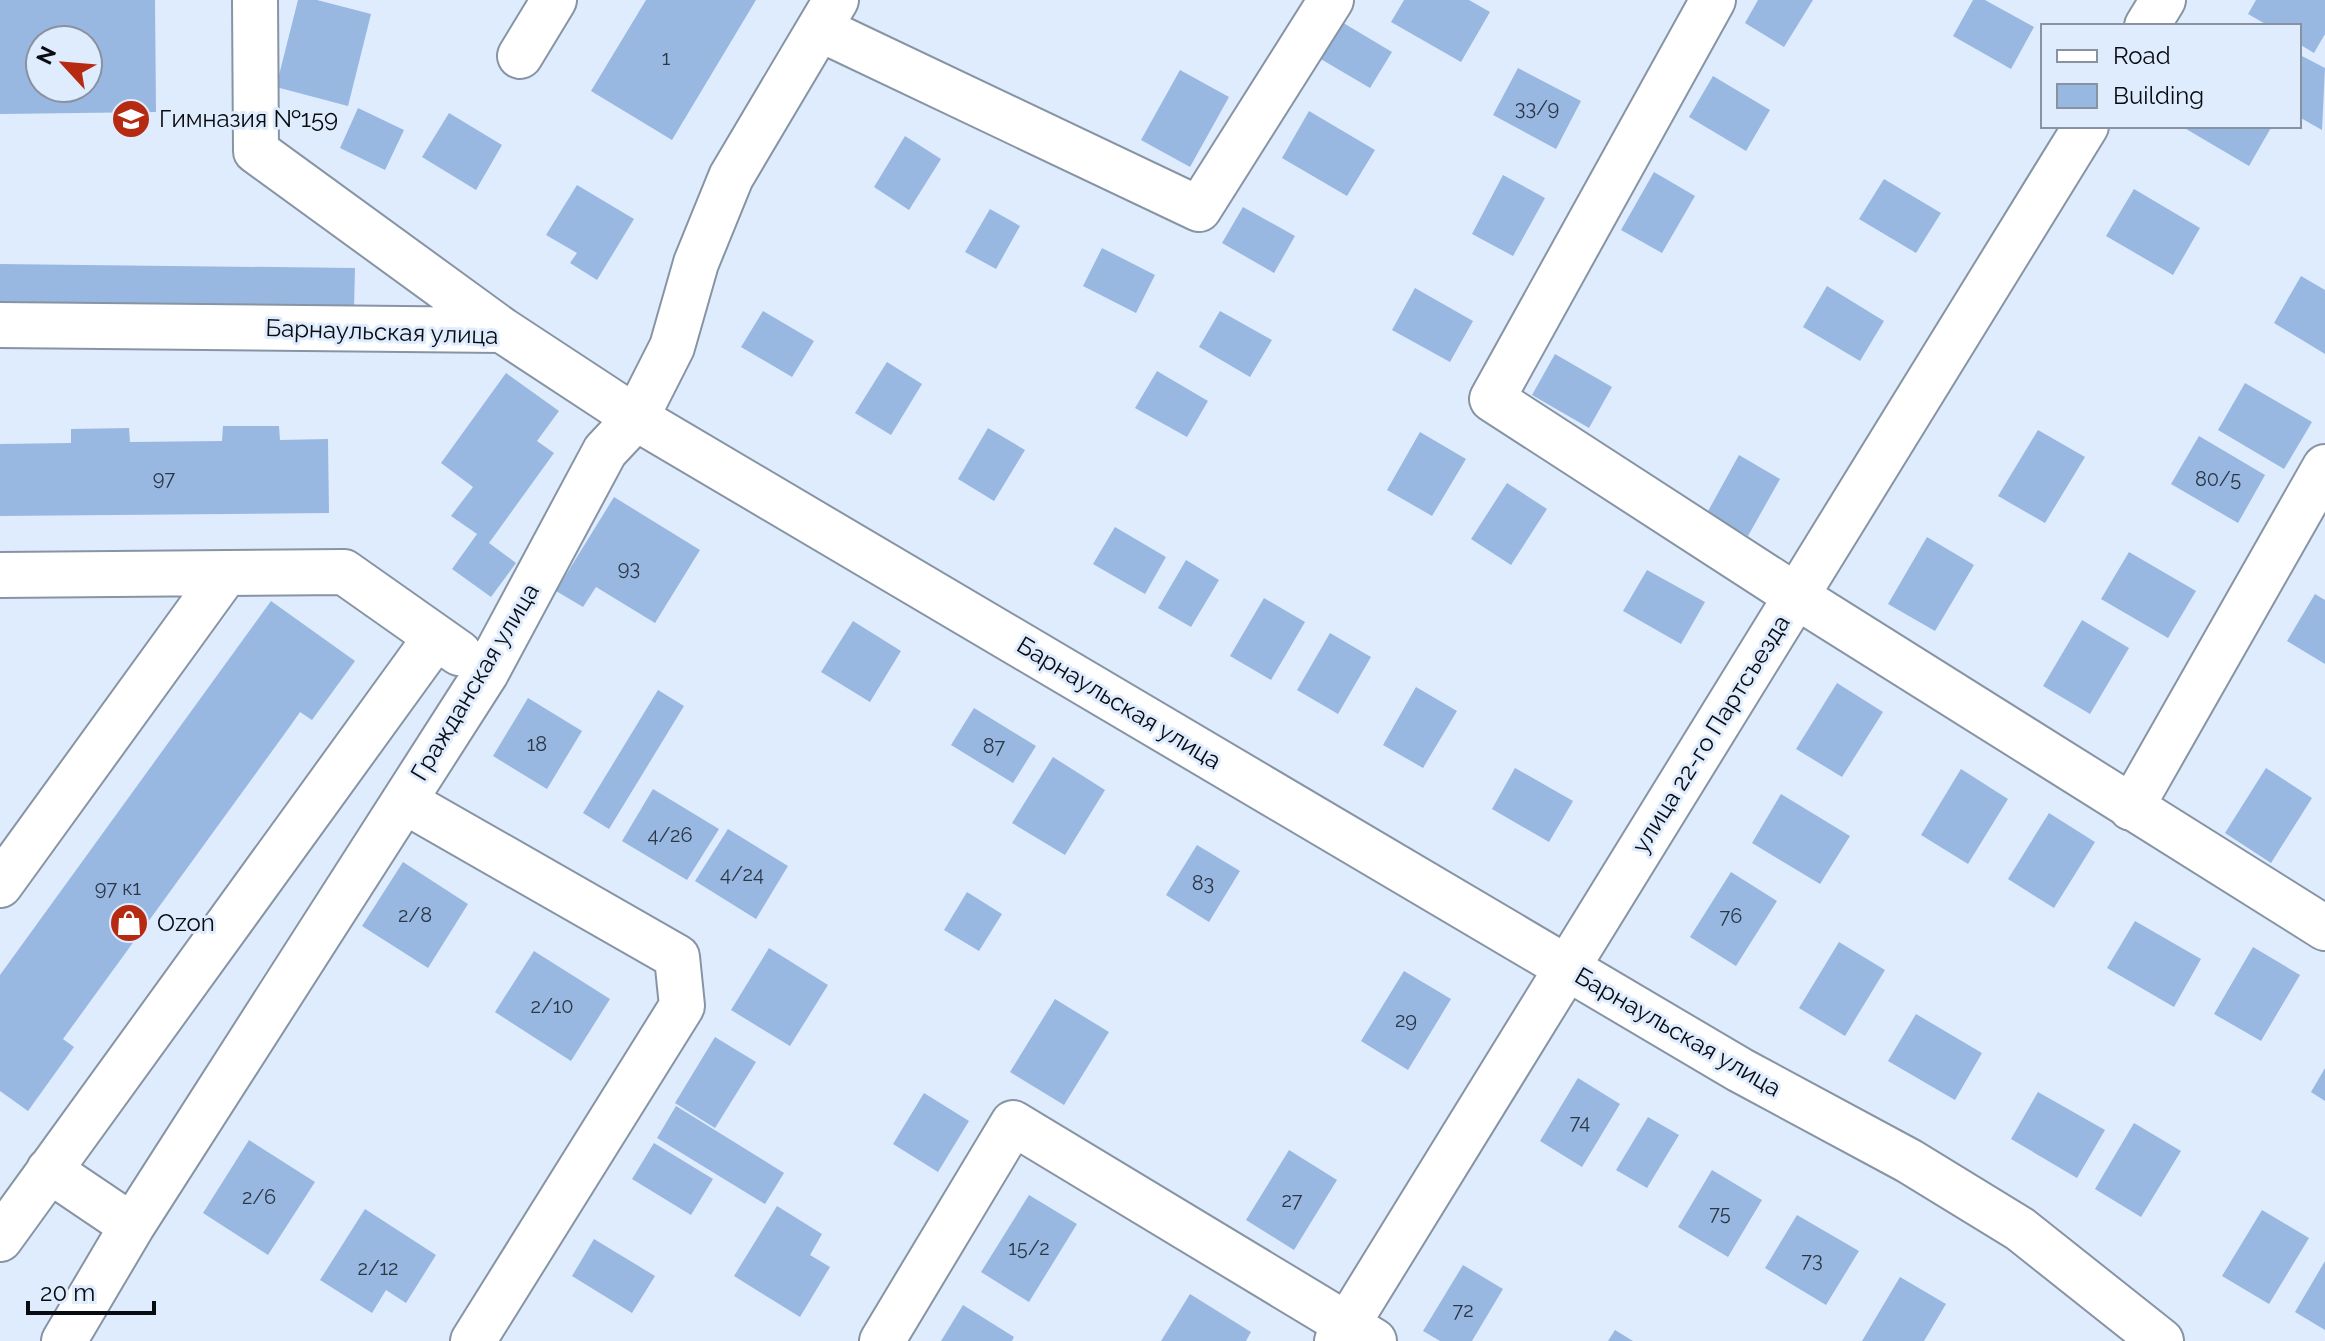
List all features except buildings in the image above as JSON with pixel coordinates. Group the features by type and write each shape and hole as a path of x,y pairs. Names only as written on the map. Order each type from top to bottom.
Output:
{"street":[{"path":"255,0 256,151 502,330"},
{"path":"520,56 554,0"},
{"path":"828,14 1199,209 1331,0"},
{"path":"1713,0 1492,399 1796,596 2325,928"},
{"path":"2148,24 2163,0"},
{"name":"Гражданская улица","path":"64,1341 132,1226 486,673 605,451 636,418 672,347 696,263 731,177 828,14"},
{"name":"улица 22-го Партсъезда","path":"1353,1336 1567,968 2085,128"},
{"name":"Барнаульская улица","path":"0,325 502,330 636,418 1567,968 1740,1070 1909,1161 2020,1229 2161,1341"},
{"path":"2131,808 2325,467"},
{"path":"0,575 344,572 486,673"},
{"path":"0,885 226,573"},
{"path":"0,1239 436,637"},
{"path":"404,801 677,957 682,1006 473,1341"},
{"path":"882,1341 1013,1123 1353,1336"},
{"path":"49,1170 132,1226"}],"place":[{"name":"Гимназия №159","path":"131,119"},
{"name":"Ozon","path":"129,923"}]}
